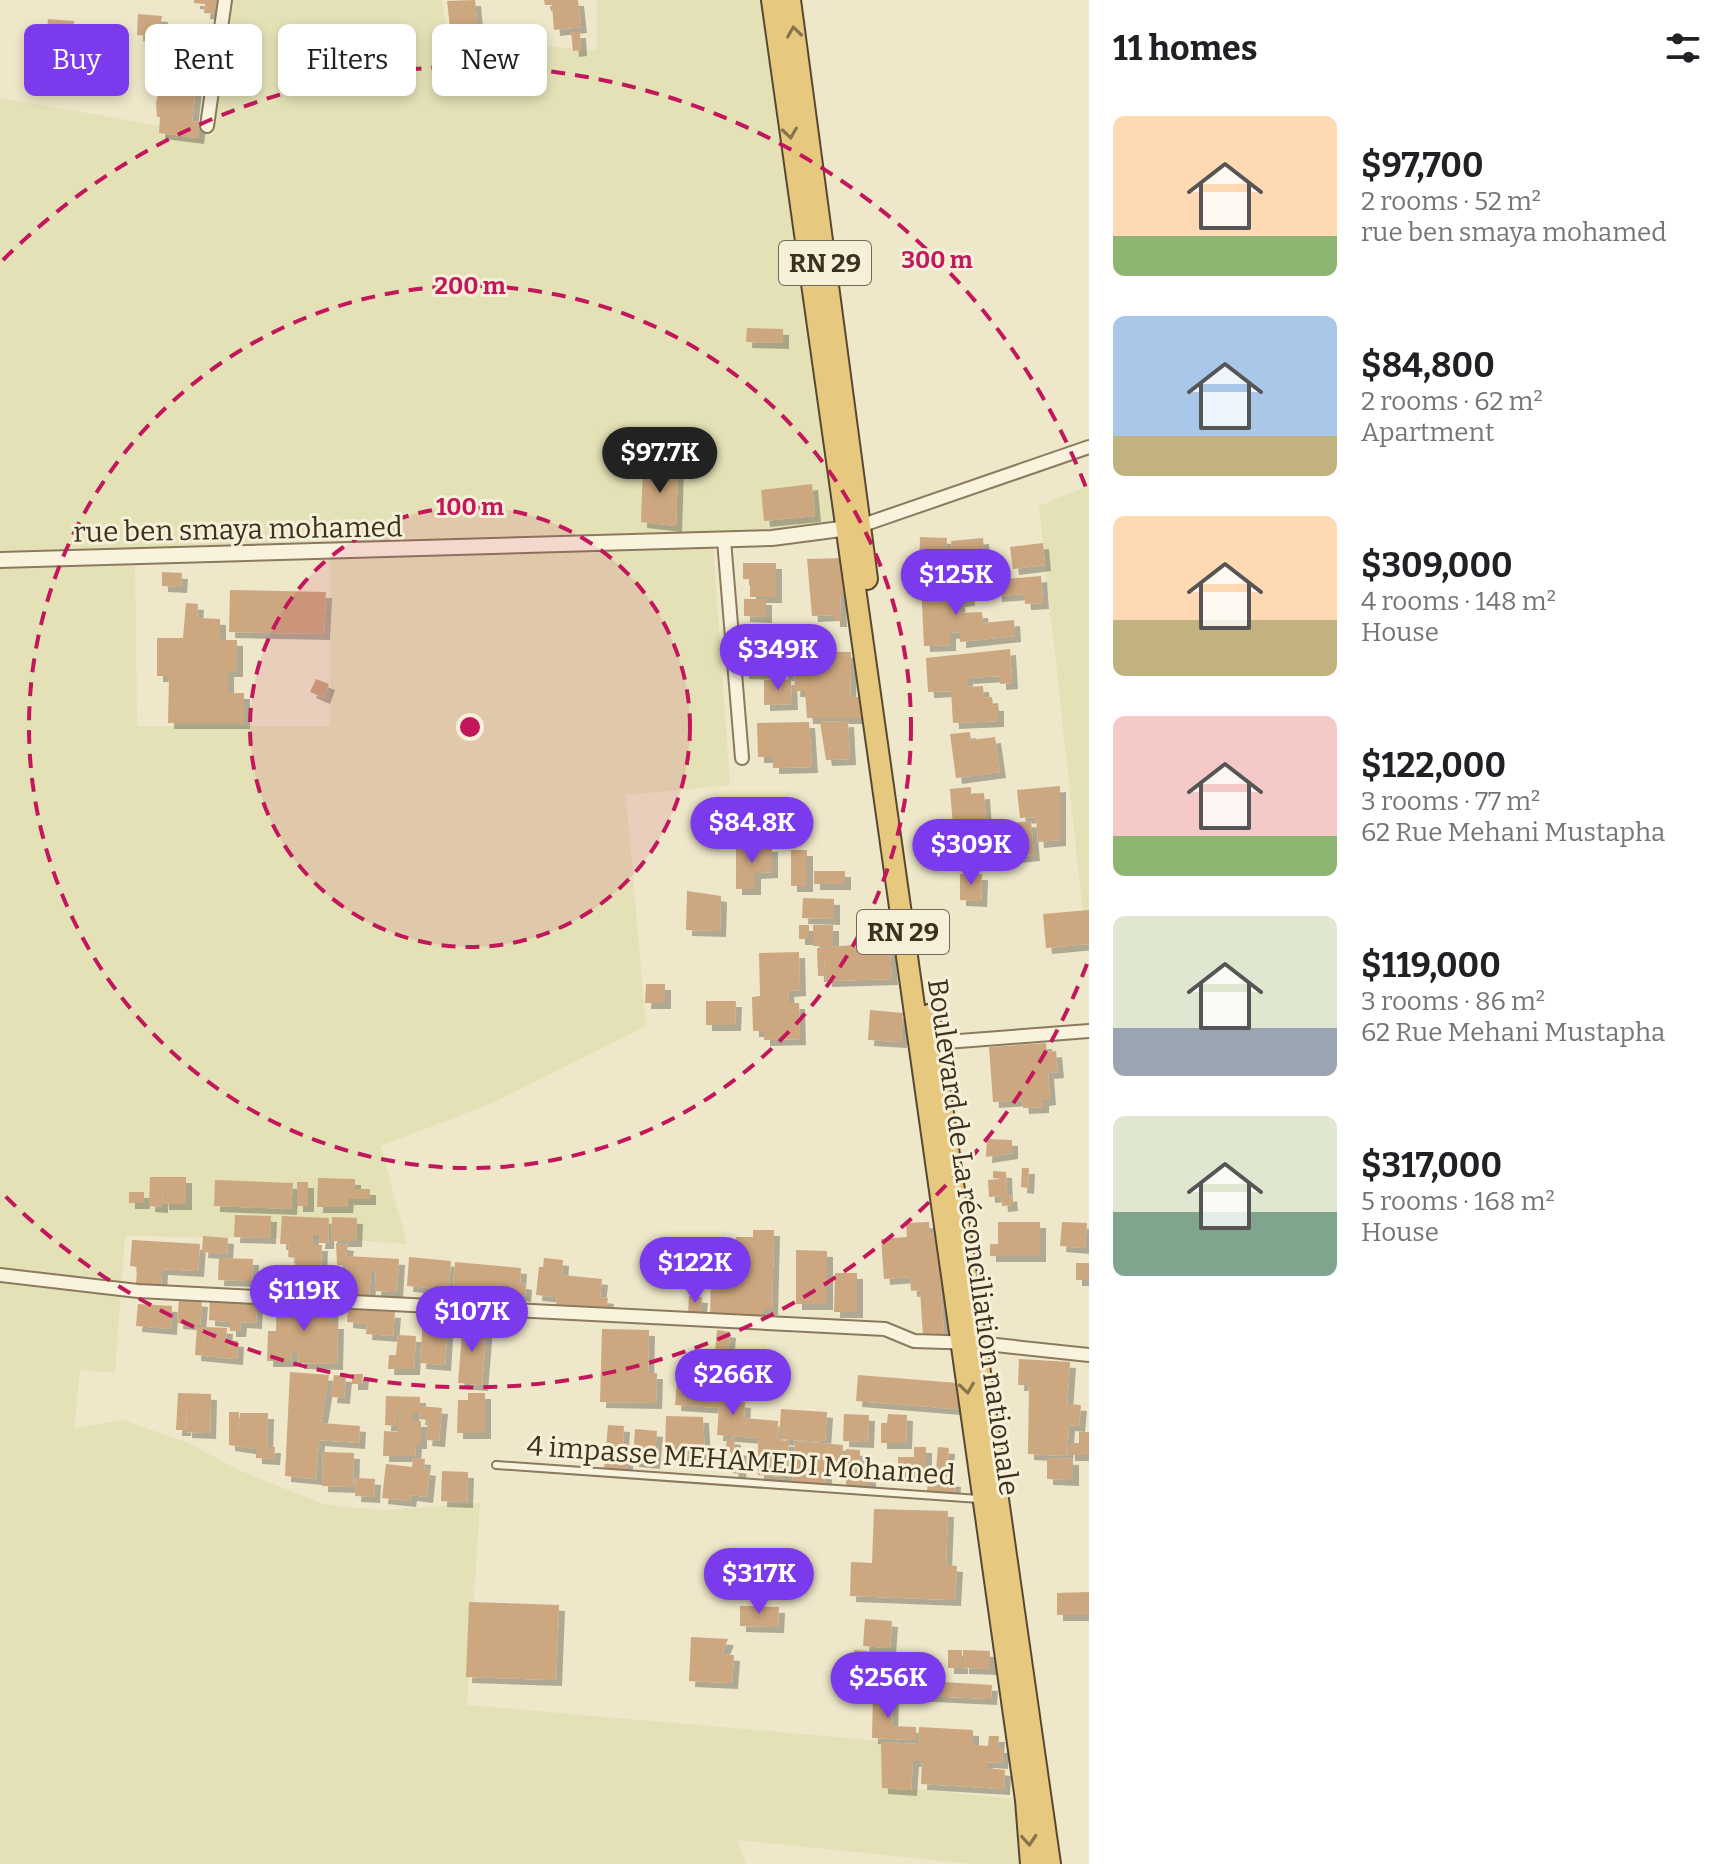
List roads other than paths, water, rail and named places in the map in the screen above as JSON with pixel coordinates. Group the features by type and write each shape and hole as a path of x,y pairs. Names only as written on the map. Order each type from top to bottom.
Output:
{"highway":[{"name":"Boulevard de La réconciliation nationale","path":"772,0 853,527 969,1343 983,1499 1026,1800 1031,1864"},
{"name":"Boulevard de La réconciliation nationale","path":"790,0 853,527"},
{"name":"RN 29","path":"853,527 933,1043 969,1343 1050,1864"}],"street":[{"path":"207,126 225,0"},
{"path":"853,527 1089,447"},
{"name":"rue ben smaya mohamed","path":"0,560 724,540 853,527"},
{"path":"724,540 742,758"},
{"path":"933,1043 1089,1031"},
{"path":"0,1275 138,1291 885,1329 914,1341 1089,1355"}],"lane":[{"name":"4 impasse MEHAMEDI Mohamed","path":"496,1465 983,1499"}]}
